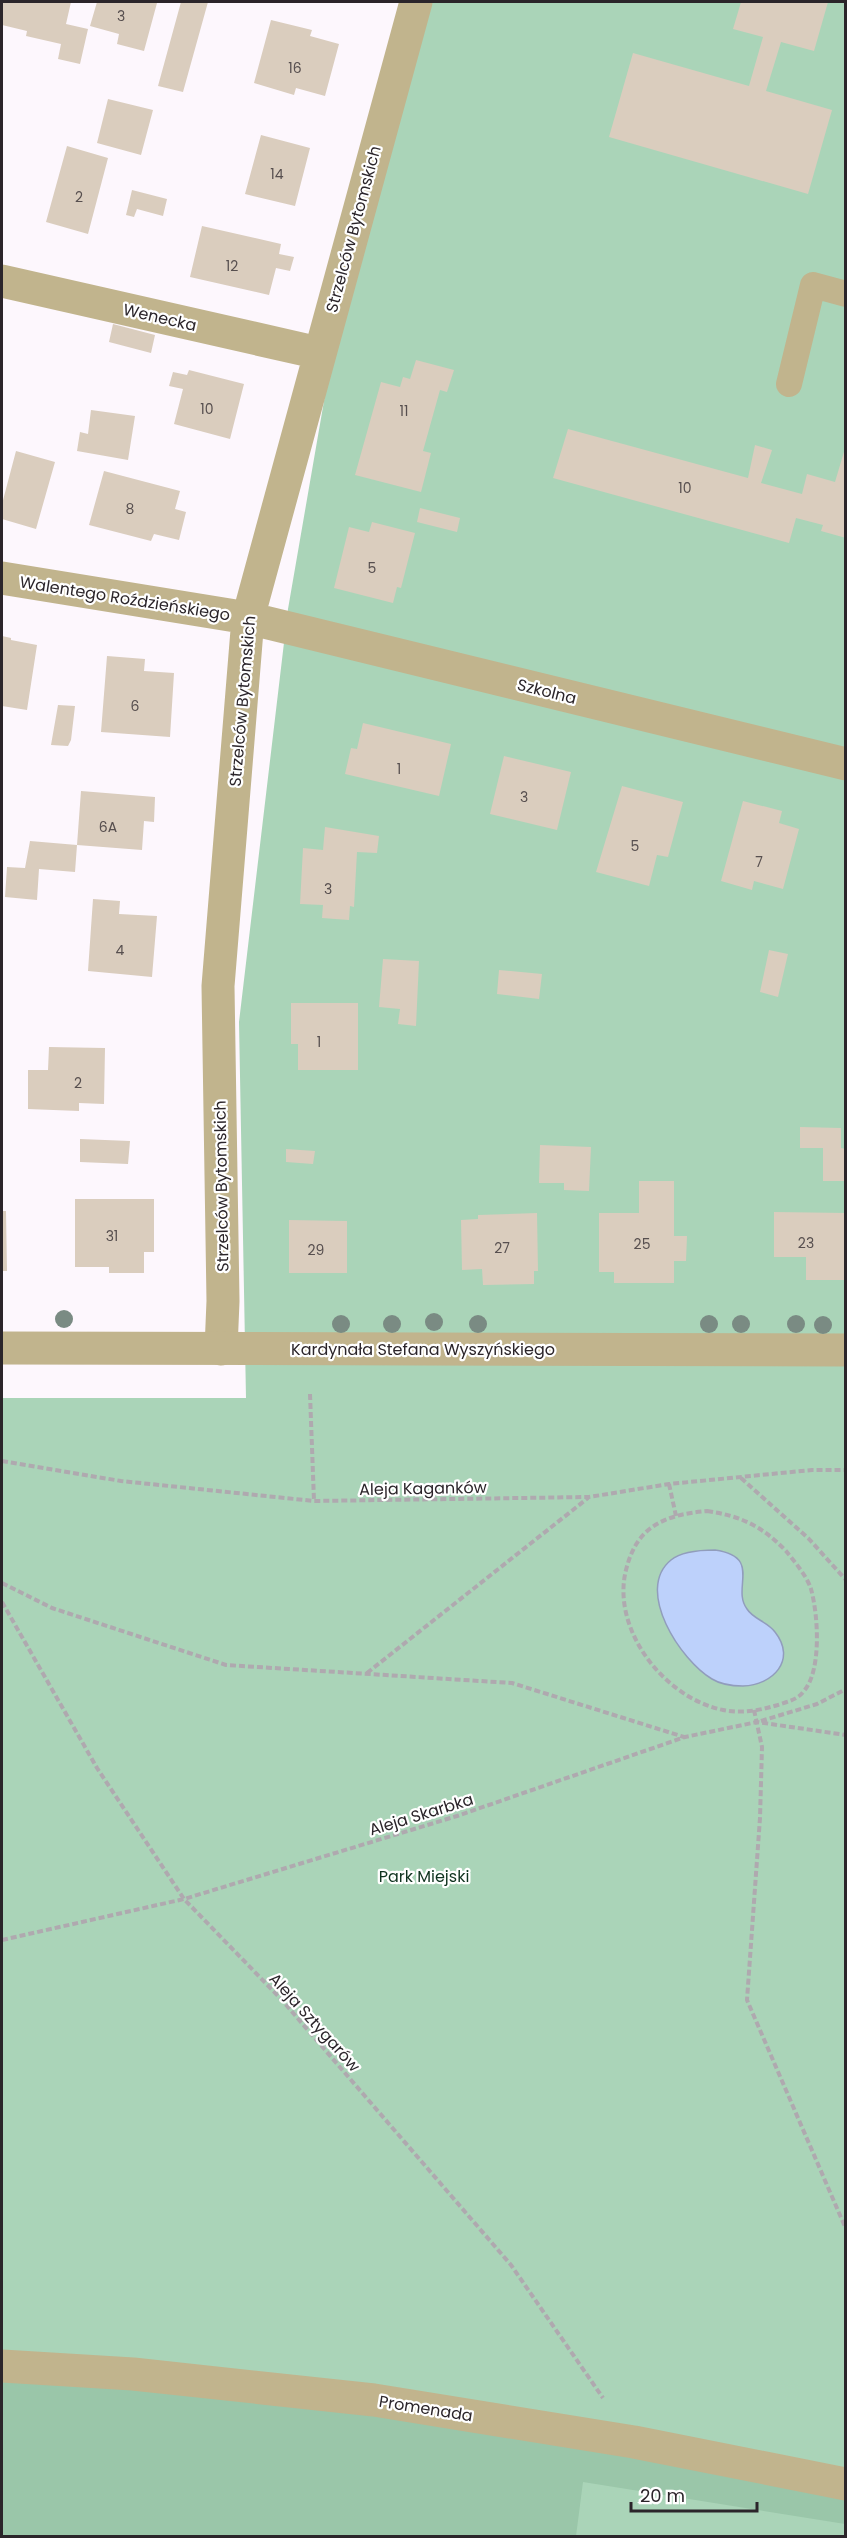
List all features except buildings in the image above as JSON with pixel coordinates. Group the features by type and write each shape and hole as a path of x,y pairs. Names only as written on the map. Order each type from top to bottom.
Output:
{"street":[{"name":"Strzelców Bytomskich","path":"221,1349 223,1301 218,986 248,618 416,2"},
{"name":"Wenecka","path":"2,282 319,353"},
{"name":"Walentego Roździeńskiego","path":"2,578 248,618"},
{"name":"Szkolna","path":"248,618 846,764"},
{"name":"Kardynała Stefana Wyszyńskiego","path":"2,1348 846,1350"},
{"name":"Promenada","path":"2,2366 133,2374 374,2400 634,2442 846,2484"}],"lane":[{"path":"789,384 813,285 846,294"}],"path":[{"path":"310,1394 314,1501"},
{"name":"Aleja Kaganków","path":"2,1461 121,1481 314,1501 589,1497 669,1484 812,1470 846,1470"},
{"path":"741,1478 809,1539 846,1580"},
{"path":"669,1484 676,1516"},
{"path":"367,1673 589,1497"},
{"path":"707,1511 732,1515 755,1525 786,1551 810,1587 816,1652 811,1678 805,1690 795,1700 754,1710 721,1710 688,1696 646,1656 627,1623 623,1594 624,1579 631,1556 640,1538 651,1527 676,1516 707,1511"},
{"path":"2,1583 52,1608 226,1665 512,1683 685,1737"},
{"name":"Aleja Sztygarów","path":"2,1602 96,1767 184,1899 281,1998 511,2265 634,2442"},
{"path":"758,1722 817,1704 846,1689"},
{"path":"754,1710 762,1747 760,1818 747,2000 846,2229"},
{"name":"Aleja Skarbka","path":"2,1940 184,1899 457,1816 685,1737 758,1722 846,1736"}],"green space":[{"name":"Park Miejski","path":"421,2 845,2 845,2536 2,2536 2,1398 246,1398 239,1022 288,609 351,245"},
{"path":"2,2378 134,2385 579,2442 845,2496 845,2524 583,2482 576,2536 2,2536"}],"water":[{"path":"715,1550 738,1559 743,1574 743,1601 753,1615 775,1632 784,1652 778,1669 772,1676 754,1685 739,1686 723,1683 712,1679 700,1670 676,1641 666,1624 660,1606 657,1589 661,1573 671,1560 686,1553"}]}
